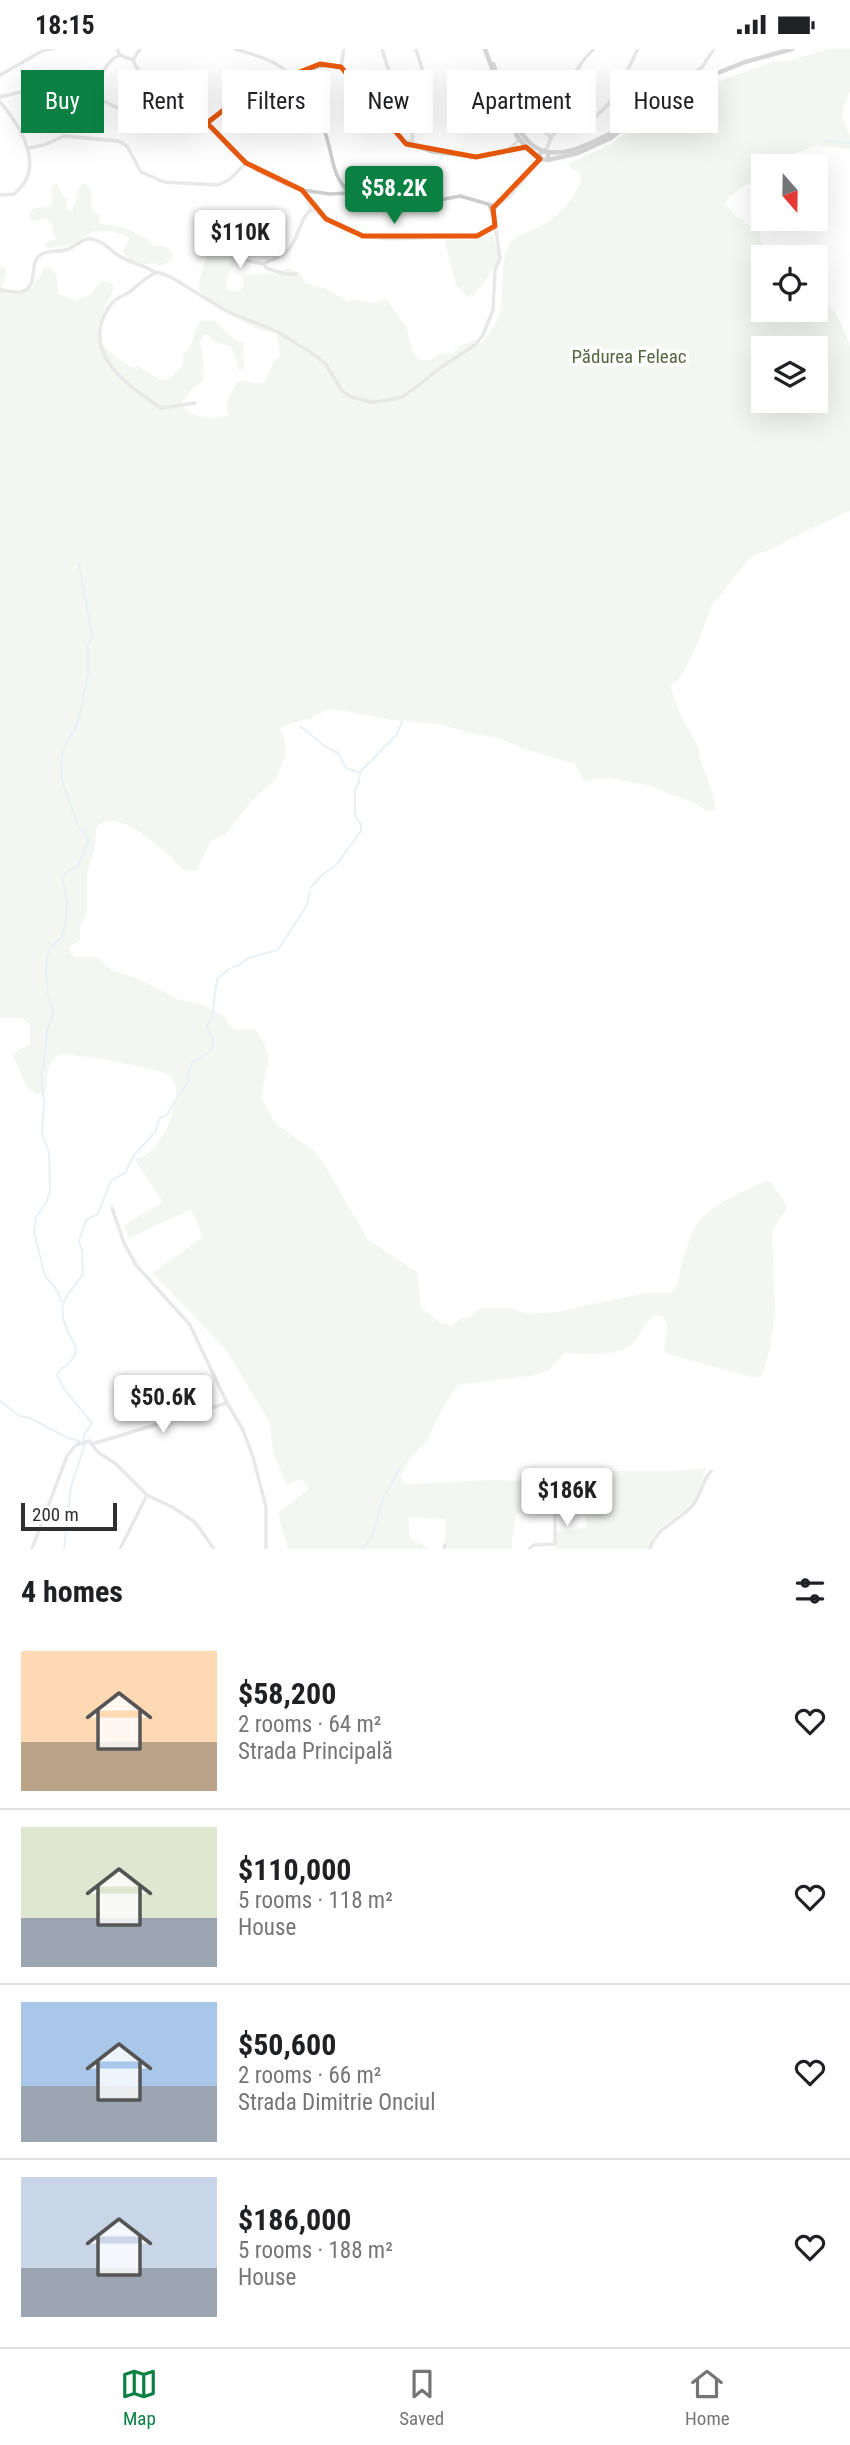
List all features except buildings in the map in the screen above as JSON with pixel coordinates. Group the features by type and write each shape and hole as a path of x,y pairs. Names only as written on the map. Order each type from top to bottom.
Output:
{"main road":[{"path":"486,49 522,140 526,147 540,158 548,160 585,150 616,133"},
{"path":"718,72 792,49"},
{"path":"522,140 546,151 560,152 576,149 611,133"},
{"path":"540,158 540,154 546,151"},
{"path":"546,151 548,160"}],"street":[{"path":"0,75 44,50 54,49"},
{"path":"117,49 120,55 133,60 138,70"},
{"path":"133,60 140,49"},
{"path":"235,49 278,65 284,70"},
{"path":"341,67 344,49"},
{"path":"382,49 389,70"},
{"path":"416,49 422,70"},
{"path":"551,138 543,130 545,123 563,97 579,63 594,49"},
{"path":"546,151 551,138 559,130 595,117 606,107 638,49"},
{"path":"698,70 714,49"},
{"path":"103,70 120,55"},
{"path":"301,70 320,64 341,67 404,142 412,141"},
{"path":"0,195 14,194 25,183 29,148 0,100 21,93"},
{"path":"208,123 246,163 283,183 302,190 330,194 351,193 419,204 460,196 495,206 510,196 540,158"},
{"path":"323,133 337,177 351,193"},
{"path":"413,133 412,141 419,148 433,152 476,157 526,147"},
{"path":"29,148 64,136 118,141 127,146 141,172 164,182 218,185 235,175 246,163"},
{"path":"508,150 522,140"},
{"path":"302,190 312,208 344,229 363,236 389,239 477,236 495,226"},
{"path":"489,205 494,217"},
{"path":"0,290 26,290 31,285 38,256 50,251 71,249 87,239 94,239 123,258 171,277 226,311 276,331 309,351 325,363 342,391 351,397 371,402 389,400 402,397 475,345 483,335 493,310 495,270 500,258 495,206"},
{"path":"229,245 248,261 264,264 285,253 299,235 304,215 312,208"},
{"path":"264,264 266,268 285,274 296,274"},
{"path":"156,273 140,281 130,292 111,304 100,326 104,352 116,374 161,408 195,403"},
{"path":"112,1208 124,1243 136,1265 190,1325 249,1445 268,1517 266,1549"},
{"path":"32,1549 67,1456 79,1443 92,1442 227,1403"},
{"path":"92,1442 98,1452 116,1464 147,1495 195,1522 214,1549"},
{"path":"650,1549 660,1531 693,1505 711,1471"},
{"path":"529,1549 534,1545 555,1544 555,1504 562,1476"},
{"path":"120,1549 147,1495"}],"highlighted area":[{"path":"320,64 341,67 406,144 476,157 526,147 540,159 493,208 495,226 477,236 363,236 326,219 302,190 246,163 207,123 244,94"}],"green space":[{"name":"Pădurea Feleac","path":"828,49 850,49 850,90 842,113 850,135 850,149 817,145 794,154 751,154 751,181 733,193 725,203 751,226 751,231 760,231 759,240 765,245 751,245 751,322 828,322 828,306 845,332 850,346 850,511 751,557 712,605 685,670 670,686 680,714 698,746 716,803 714,810 707,811 694,803 647,785 609,778 584,781 575,764 521,748 499,738 473,734 441,724 391,720 334,709 280,728 285,742 285,756 276,779 252,801 225,835 211,841 197,870 181,868 154,843 123,823 104,822 96,828 95,847 87,875 87,912 80,928 80,940 70,947 70,953 76,957 96,957 112,970 139,979 177,999 206,1006 225,1017 236,1030 255,1029 264,1043 269,1059 261,1097 275,1123 314,1151 323,1162 368,1240 417,1272 421,1308 440,1322 451,1326 460,1319 472,1316 481,1308 510,1308 526,1314 551,1313 645,1293 671,1293 677,1283 693,1231 708,1212 767,1181 787,1205 772,1230 775,1311 770,1350 762,1376 755,1378 668,1354 664,1348 667,1324 663,1317 656,1315 646,1323 635,1341 621,1350 603,1354 565,1353 549,1370 535,1375 457,1385 428,1439 408,1461 401,1475 402,1482 409,1484 527,1481 570,1471 675,1471 706,1468 694,1500 661,1527 649,1549 555,1549 556,1532 586,1528 585,1510 516,1513 511,1549 444,1549 446,1519 408,1517 410,1539 431,1549 288,1549 278,1513 309,1489 301,1479 287,1485 273,1452 270,1423 225,1348 152,1273 203,1237 191,1209 128,1239 124,1225 163,1202 135,1160 147,1154 162,1138 175,1104 174,1082 163,1072 63,1054 52,1060 45,1092 36,1094 27,1088 13,1056 30,1044 30,1024 22,1018 0,1018 0,267 5,266 6,271 2,289 20,293 33,287 42,276 42,269 47,267 56,274 59,294 75,301 91,295 103,281 112,283 114,289 99,326 98,341 120,360 133,368 138,366 160,380 169,379 182,367 184,353 192,344 200,322 216,322 243,344 244,368 237,368 231,347 204,335 200,341 204,380 189,392 181,404 196,416 222,417 229,415 228,402 236,383 243,380 254,383 265,381 280,356 277,333 235,318 199,290 208,249 224,250 220,239 227,216 250,216 252,220 236,230 229,246 236,260 227,279 228,291 240,291 244,283 243,276 278,273 287,268 299,272 307,284 324,288 348,301 373,303 386,299 406,326 414,355 421,360 431,360 438,354 453,353 460,346 475,339 477,343 482,343 490,332 500,311 507,249 514,239 546,223 570,201 581,180 580,173 569,167 571,163 613,143 625,133 718,133 718,82 772,62 790,61"},
{"path":"84,183 91,189 91,208 98,215 101,224 123,227 145,238 154,246 166,246 173,253 172,260 159,266 128,260 123,251 130,238 113,231 94,231 74,244 49,248 45,246 46,242 56,239 50,221 31,220 31,211 53,204 51,190 54,184 58,185 67,200 66,210 73,211 78,190"},
{"path":"490,234 494,236 498,252 496,263 473,296 468,297 456,285 445,241 471,240"}],"waterway":[{"path":"825,141 850,143"},
{"path":"77,823 62,780 61,760 65,745 76,727 82,705 88,673 88,644 92,637 79,563"},
{"path":"311,887 336,865 361,831 361,825 355,815 355,790 360,772 397,734 402,722"},
{"path":"301,727 338,753 346,768 358,772"},
{"path":"62,1302 57,1290 45,1276 34,1232 36,1217 46,1203 50,1191 49,1152 42,1134 44,1102 41,1073 47,1031 53,1013 48,995 46,966 49,949 62,936 65,925 65,873 78,866 88,842 79,827"},
{"path":"233,967 248,958 278,950 307,905 310,891"},
{"path":"177,1097 188,1083 192,1063 208,1053 213,1046 207,1026 212,1016 217,979 229,969"},
{"path":"64,1549 71,1487 84,1447 84,1435 92,1423 64,1389 57,1375 73,1358 76,1350 65,1324 62,1308 67,1295 83,1274 79,1241 86,1220 98,1214 112,1180 125,1173 134,1155 156,1131 159,1119 167,1115 176,1100"},
{"path":"0,1401 19,1416 30,1418 68,1438 82,1442"},
{"path":"386,1493 401,1466"},
{"path":"362,1549 373,1531 384,1496"}]}
